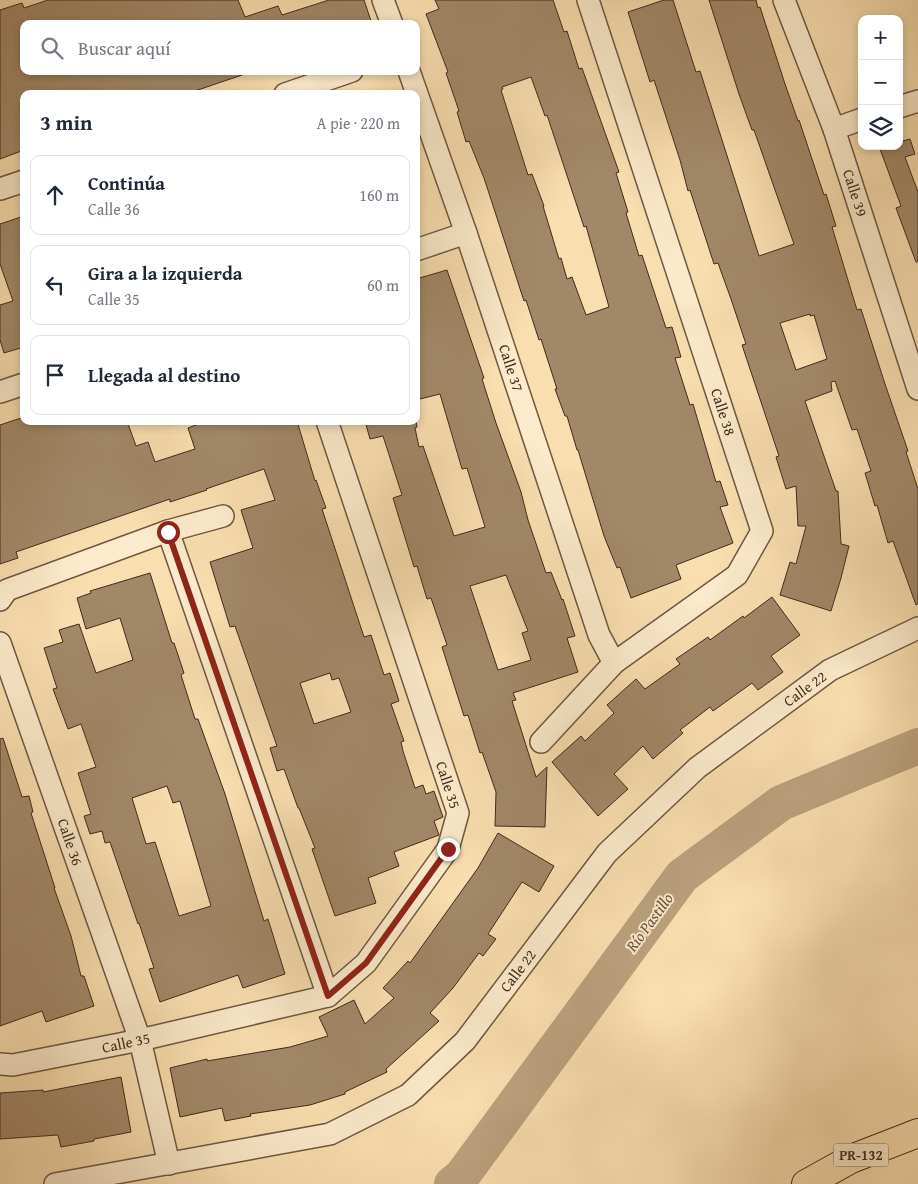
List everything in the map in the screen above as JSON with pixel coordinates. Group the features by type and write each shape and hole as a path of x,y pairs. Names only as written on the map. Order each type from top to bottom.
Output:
{"main road":[{"name":"PR-132","path":"806,1184 851,1159 918,1133"}],"street":[{"path":"383,0 390,20"},
{"name":"Calle 38","path":"541,742 614,663 737,575 762,531 588,0"},
{"name":"Calle 39","path":"784,0 834,128 918,389"},
{"path":"297,90 340,75"},
{"name":"Calle 37","path":"410,75 416,90"},
{"path":"903,106 918,100"},
{"name":"Calle 37","path":"420,102 466,233 599,635 614,663"},
{"path":"834,128 858,120"},
{"path":"0,189 20,182"},
{"path":"420,249 466,233"},
{"path":"0,392 20,385"},
{"name":"Calle 35","path":"0,1064 13,1065 140,1040 328,996 366,963 448,849 458,814 328,425"},
{"path":"0,600 7,590 168,532 223,516"},
{"path":"168,532 328,996"},
{"name":"Calle 22","path":"55,1184 330,1134 408,1095 465,1042 607,853 697,768 830,670 918,628"},
{"name":"Calle 36","path":"0,643 140,1040 169,1164"}],"building":[{"path":"48,0 238,0 245,17 278,6 282,15 329,0 364,0 371,20 20,20 20,75 242,75 198,90 20,90 20,152 0,159 0,10 22,3 24,8"},
{"path":"435,0 553,0 564,32 567,31 579,69 582,68 619,172 616,173 639,256 642,255 666,328 672,327 681,357 675,358 690,405 693,404 716,482 720,481 728,505 720,507 733,543 676,565 681,579 631,598 620,567 617,568 604,536 567,416 565,416 555,389 557,389 541,339 539,340 526,300 524,301 484,178 469,141 466,142 457,112 459,111 446,73 448,72 426,14 439,9","holes":["531,77 545,116 547,115 584,227 586,226 609,307 586,315 572,277 567,279 561,258 559,259 544,206 532,174 528,175 501,90 503,89 502,87"]},
{"path":"664,0 673,0 696,72 700,71 759,256 794,244 754,130 752,130 739,94 709,0 756,0 758,8 760,7 824,195 826,194 836,226 832,227 857,310 861,309 908,451 906,452 918,489 918,604 916,605 893,541 888,543 865,473 871,471 857,429 852,430 835,381 831,382 832,391 805,401 836,491 838,491 841,544 849,546 841,578 831,611 780,595 790,562 796,564 806,526 798,526 796,486 786,489 776,457 779,456 742,345 746,344 718,263 714,264 690,190 688,191 654,80 650,82 628,12","holes":["810,314 810,316 814,315 827,359 796,370 780,323"]},
{"path":"910,139 915,154 905,157 918,192 918,262 916,262 896,208 901,206 880,150 903,150 903,141"},
{"path":"20,217 20,348 4,353 0,340 0,305 13,301 0,264 0,224"},
{"path":"447,270 484,378 482,379 521,492 528,520 546,573 551,572 563,599 575,636 567,638 578,672 513,693 516,700 512,701 536,777 547,767 545,827 495,826 496,792 482,752 480,753 468,715 464,716 442,647 447,645 431,598 427,599 417,566 414,567 393,498 402,495 383,436 370,439 366,425 417,425 415,428 419,447 423,446 454,536 485,527 467,468 462,469 440,394 420,399 420,278","holes":["506,575 528,631 522,633 531,660 498,670 470,586"]},
{"path":"20,418 20,425 128,425 136,446 148,442 155,462 195,449 188,428 196,425 298,425 315,481 326,508 322,509 364,637 371,635 384,675 390,673 399,701 391,704 404,741 401,742 403,751 415,788 423,785 426,794 434,791 443,817 434,821 439,835 394,852 399,866 368,878 376,903 335,916 312,849 315,848 284,769 277,771 270,748 277,746 235,626 230,627 210,562 253,548 241,510 275,500 264,469 207,490 170,502 170,499 16,552 18,558 0,564 0,425","holes":["330,673 332,680 339,678 351,712 314,724 300,683"]},
{"path":"150,573 172,643 174,643 184,673 181,675 195,719 198,719 225,794 264,921 268,919 285,974 243,988 238,975 160,1002 149,969 154,968 110,842 105,843 102,831 90,834 84,816 91,814 78,773 96,767 81,724 68,729 53,689 57,688 44,648 63,642 59,630 79,624 96,673 133,660 120,618 86,629 77,598 91,593 90,591","holes":["167,786 173,803 180,801 211,906 179,916 155,842 146,844 132,798"]},
{"path":"772,597 800,635 771,656 783,672 758,690 752,683 713,711 710,707 680,730 683,733 653,759 643,746 614,774 628,789 598,816 552,762 581,736 585,741 614,713 607,705 636,679 645,689 680,664 676,659 708,637 710,640"},
{"path":"3,738 22,797 29,796 33,812 31,813 71,936 81,976 84,976 94,1006 46,1022 42,1011 0,1026 0,739"},
{"path":"498,833 554,866 539,892 522,882 488,934 496,939 483,956 479,953 453,988 430,1013 439,1021 386,1069 387,1072 345,1092 345,1094 310,1105 250,1114 251,1116 225,1121 222,1108 180,1117 170,1068 207,1059 207,1061 290,1047 328,1036 319,1017 354,1000 365,1024 394,998 383,988 408,961 410,963 478,868"},
{"path":"121,1077 131,1132 61,1147 58,1135 0,1139 0,1093 43,1090 43,1092"}],"waterway":[{"name":"Río Pastillo","path":"452,1184 462,1176 682,876 781,803 918,746"}],"route":[{"path":"168,532 328,996 366,963 448,849"}]}
